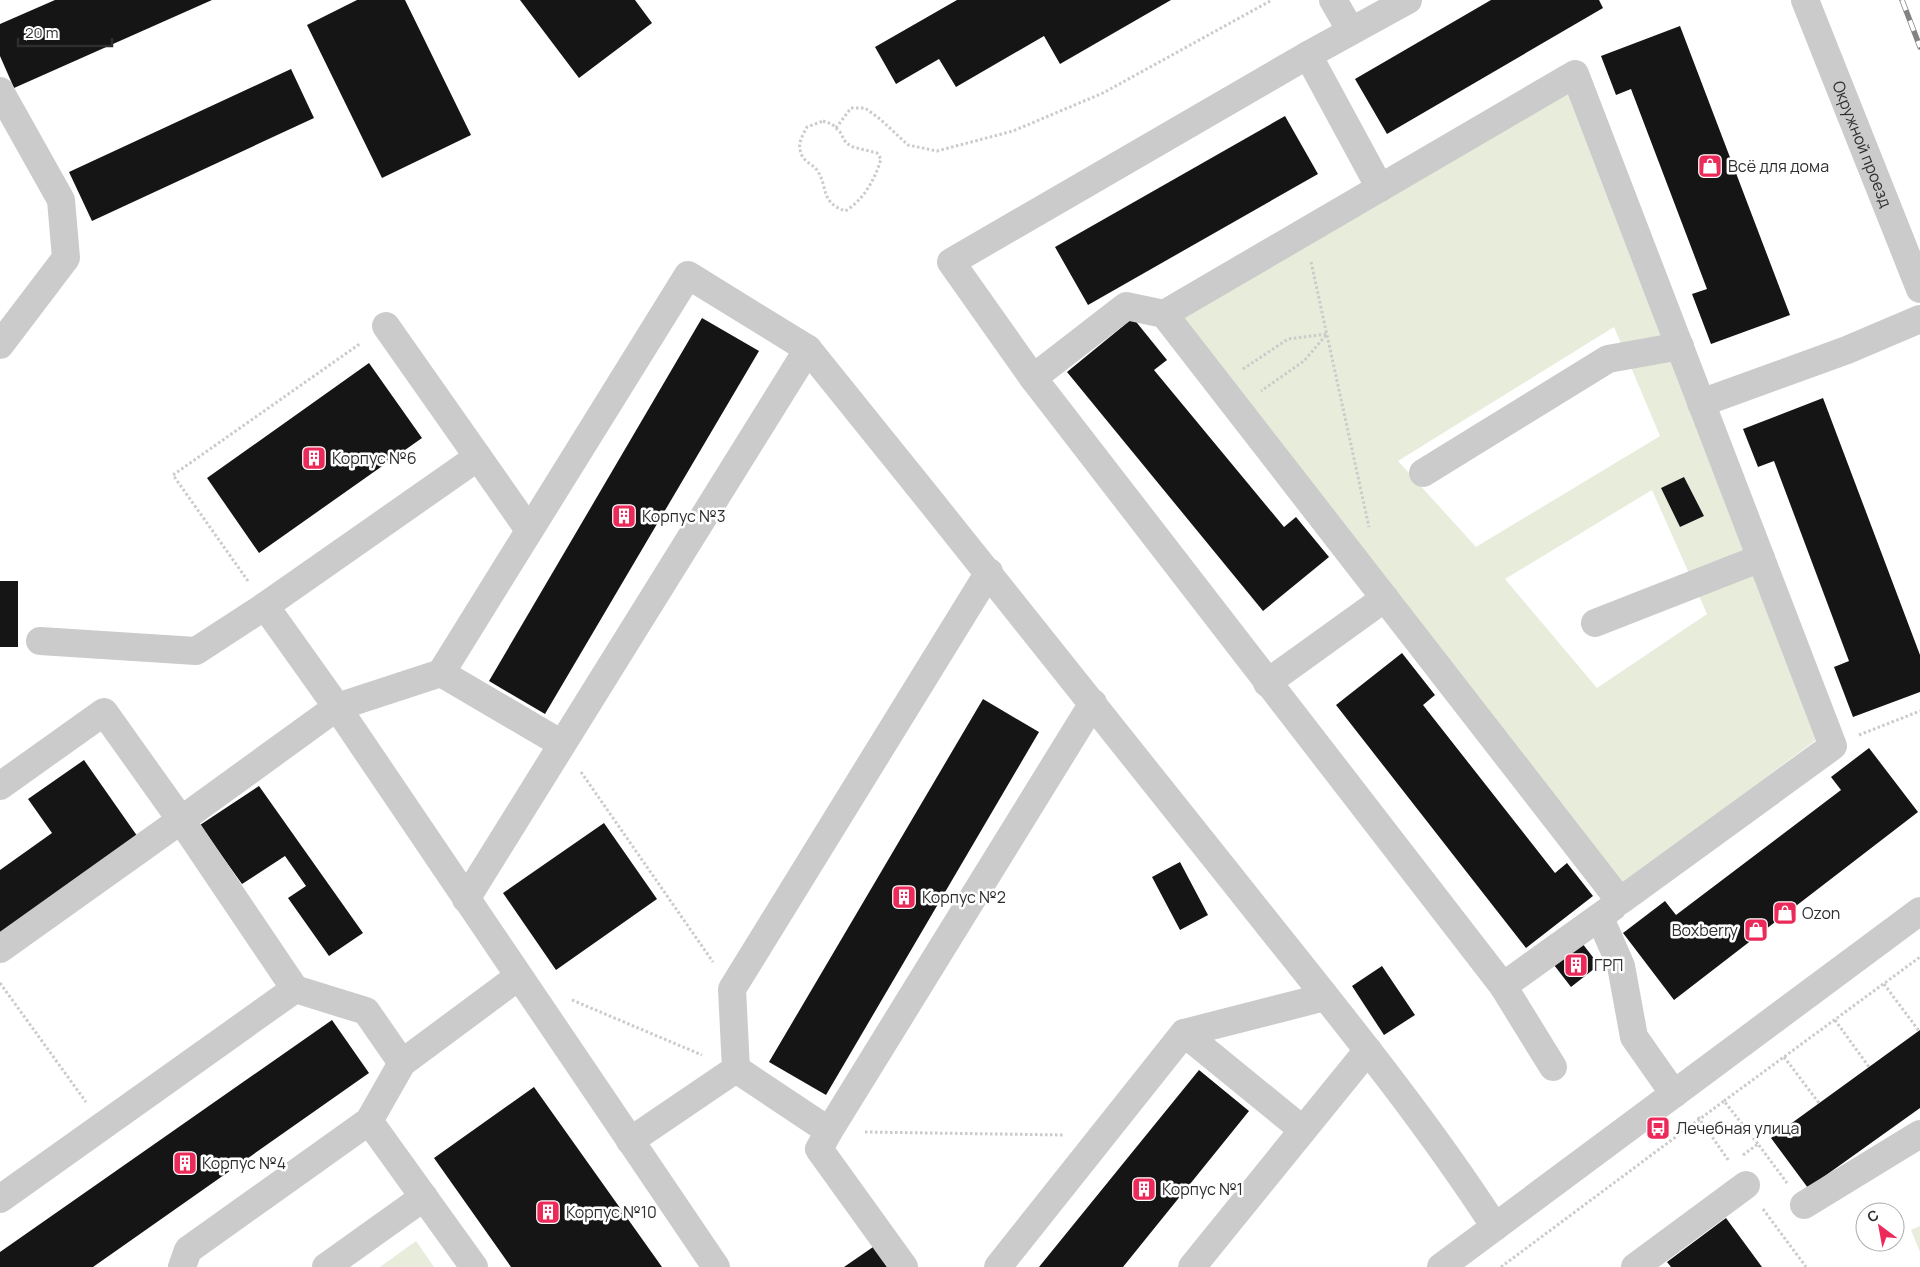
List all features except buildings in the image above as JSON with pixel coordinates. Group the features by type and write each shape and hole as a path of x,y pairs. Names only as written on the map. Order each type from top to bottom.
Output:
{"street":[{"path":"1334,0 1351,32"},
{"path":"1408,0 1308,55 951,262 1033,378 1503,986 1553,1067"},
{"name":"Окружной проезд","path":"1805,0 1920,289"},
{"path":"1308,55 1380,188"},
{"path":"1164,314 1575,74 1833,746 1503,986"},
{"path":"0,91 61,200 66,258 0,345"},
{"path":"0,949 337,707 441,673 688,275 808,349 989,572 1368,1050 1456,1168 1495,1227"},
{"path":"1033,378 1126,306 1164,314 1384,598 1610,910 1634,1037 1677,1091"},
{"path":"1702,403 1848,350 1920,319"},
{"path":"386,326 529,530"},
{"path":"1423,473 1608,358 1680,346"},
{"path":"466,899 808,349"},
{"path":"40,641 196,651 265,606 478,457"},
{"path":"1595,623 1761,558"},
{"path":"736,1069 732,989 989,572"},
{"path":"1267,683 1384,598"},
{"path":"265,606 337,707 716,1267"},
{"path":"441,673 562,744"},
{"path":"904,1267 819,1149 1093,703"},
{"path":"0,786 104,712 181,820 295,989 366,1011 402,1063"},
{"path":"1444,1266 1920,911"},
{"path":"182,1267 188,1250 370,1121 402,1063 518,977"},
{"path":"0,1199 295,989"},
{"path":"998,1267 1184,1033 1325,997"},
{"path":"1184,1033 1304,1130"},
{"path":"1192,1267 1368,1050"},
{"path":"736,1069 829,1131"},
{"path":"630,1141 736,1069"},
{"path":"370,1121 474,1267"},
{"path":"1804,1205 1920,1134"},
{"path":"1635,1267 1746,1186"},
{"path":"326,1267 424,1197"}],"path":[{"path":"836,128 851,108 865,108 880,119 908,146 937,150 1013,131 1103,93 1272,0"},
{"path":"823,121 832,124 836,128 846,143 852,147 877,153 881,159 878,170 861,199 845,211 835,207 828,200 817,170 801,154 800,141 807,127 823,121"},
{"path":"1304,232 1370,529"},
{"path":"265,606 173,475 386,326"},
{"path":"1219,384 1288,339 1327,334"},
{"path":"1237,407 1304,361 1327,334"},
{"path":"1833,746 1920,711"},
{"path":"562,744 732,989"},
{"path":"1501,1267 1920,957"},
{"path":"0,983 103,1127"},
{"path":"1884,984 1919,1031"},
{"path":"564,996 736,1069"},
{"path":"1834,1020 1869,1068"},
{"path":"1784,1057 1819,1103"},
{"path":"1677,1091 1728,1160"},
{"path":"1724,1101 1758,1144"},
{"path":"829,1131 1102,1136"},
{"path":"1746,1186 1806,1267"}],"green space":[{"path":"1566,90 1816,740 1622,884 1179,315","holes":["1614,327 1660,436 1476,547 1398,461","1684,477 1704,516 1680,527 1661,488","1652,490 1707,614 1597,688 1505,579"]},
{"path":"1920,1226 1920,1252 1911,1230"},
{"path":"416,1241 434,1267 380,1267"}],"railway":[{"path":"1902,0 1920,47"}],"place":[{"name":"Всё для дома","path":"1710,166"},
{"name":"Корпус №6","path":"314,458"},
{"name":"Корпус №3","path":"624,516"},
{"name":"Корпус №2","path":"904,897"},
{"name":"Ozon","path":"1785,913"},
{"name":"Boxberry","path":"1756,930"},
{"name":"ГРП","path":"1576,965"},
{"name":"Лечебная улица","path":"1658,1128"},
{"name":"Корпус №4","path":"185,1163"},
{"name":"Корпус №1","path":"1144,1189"},
{"name":"Корпус №10","path":"548,1212"}]}
